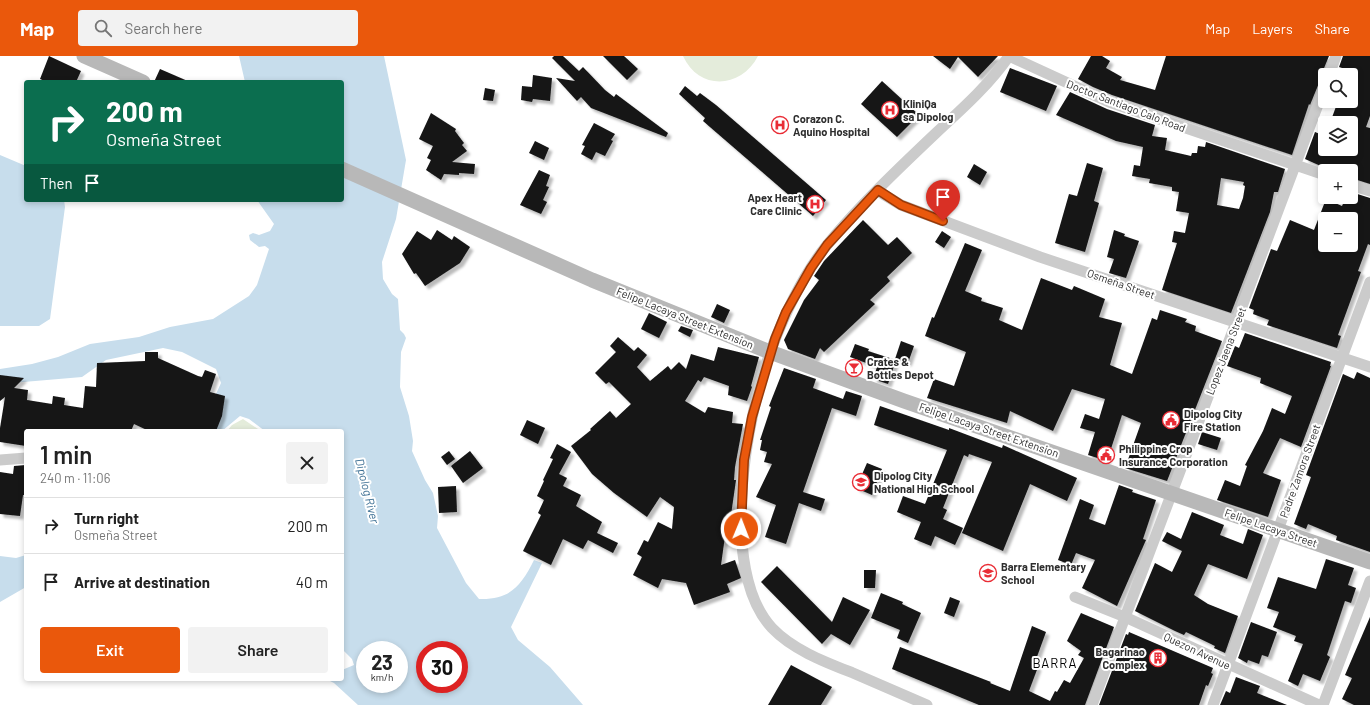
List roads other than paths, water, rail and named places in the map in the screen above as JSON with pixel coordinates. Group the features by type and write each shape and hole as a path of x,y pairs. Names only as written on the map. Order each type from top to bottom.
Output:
{"main road":[{"path":"84,56 138,80"},
{"name":"Felipe Lacaya Street Extension","path":"344,170 592,280 770,352 904,401 1172,493"},
{"name":"Felipe Lacaya Street","path":"1172,493 1370,562"}],"street":[{"name":"Doctor Santiago Calo Road","path":"927,705 799,649 772,628 762,614 749,588 741,529 744,460 752,417 770,352 786,312 811,268 827,245 878,190 982,90 1009,56 1109,102 1318,173"},
{"path":"1332,68 1336,56"},
{"name":"Lopez Jaena Street","path":"1092,705 1318,105"},
{"path":"1358,187 1370,191"},
{"name":"Osmeña Street","path":"878,190 901,205 1040,257 1370,367"},
{"name":"Padre Zamora Street","path":"1213,705 1229,666 1370,282"},
{"path":"0,460 24,458"},
{"path":"1323,705 1370,581"},
{"name":"Quezon Avenue","path":"1075,597 1125,617 1229,666 1319,705"}],"water":[{"name":"Dipolog River","path":"239,56 384,56 406,160 396,219 382,262 383,279 392,294 398,299 400,330 406,338 401,352 400,387 409,416 413,441 412,451 425,480 433,493 438,516 437,528 466,583 479,599 490,599 507,594 519,584 534,560 542,563 511,627 518,640 550,667 583,705 358,705 330,681 344,681 344,669 354,665 352,659 344,651 344,429 262,429 249,419 240,416 224,429 200,429 221,383 216,369 182,352 163,348 106,360 82,377 0,384 0,369 32,364 58,357 90,344 139,337 170,327 213,319 249,296 257,285 269,249 265,246 259,247 250,240 249,235 253,233 259,235 270,231 274,224 258,202 344,202 344,80 245,80"},
{"path":"0,155 24,165 24,202 64,202 65,207 50,319 39,326 0,326"},
{"path":"0,556 16,558 24,556 24,588 0,602"}],"place":[{"name":"KliniQa sa Dipolog","path":"890,110"},
{"name":"Corazon C. Aquino Hospital","path":"780,125"},
{"name":"Apex Heart Care Clinic","path":"815,204"},
{"name":"Crates & Bottles Depot","path":"854,368"},
{"name":"Dipolog City Fire Station","path":"1171,420"},
{"name":"Philippine Crop Insurance Corporation","path":"1106,455"},
{"name":"Dipolog City National High School","path":"861,482"},
{"name":"Barra Elementary School","path":"988,573"},
{"name":"Bagarinao Complex","path":"1158,658"}],"district":[{"name":"BARRA","path":"1055,663"}]}
